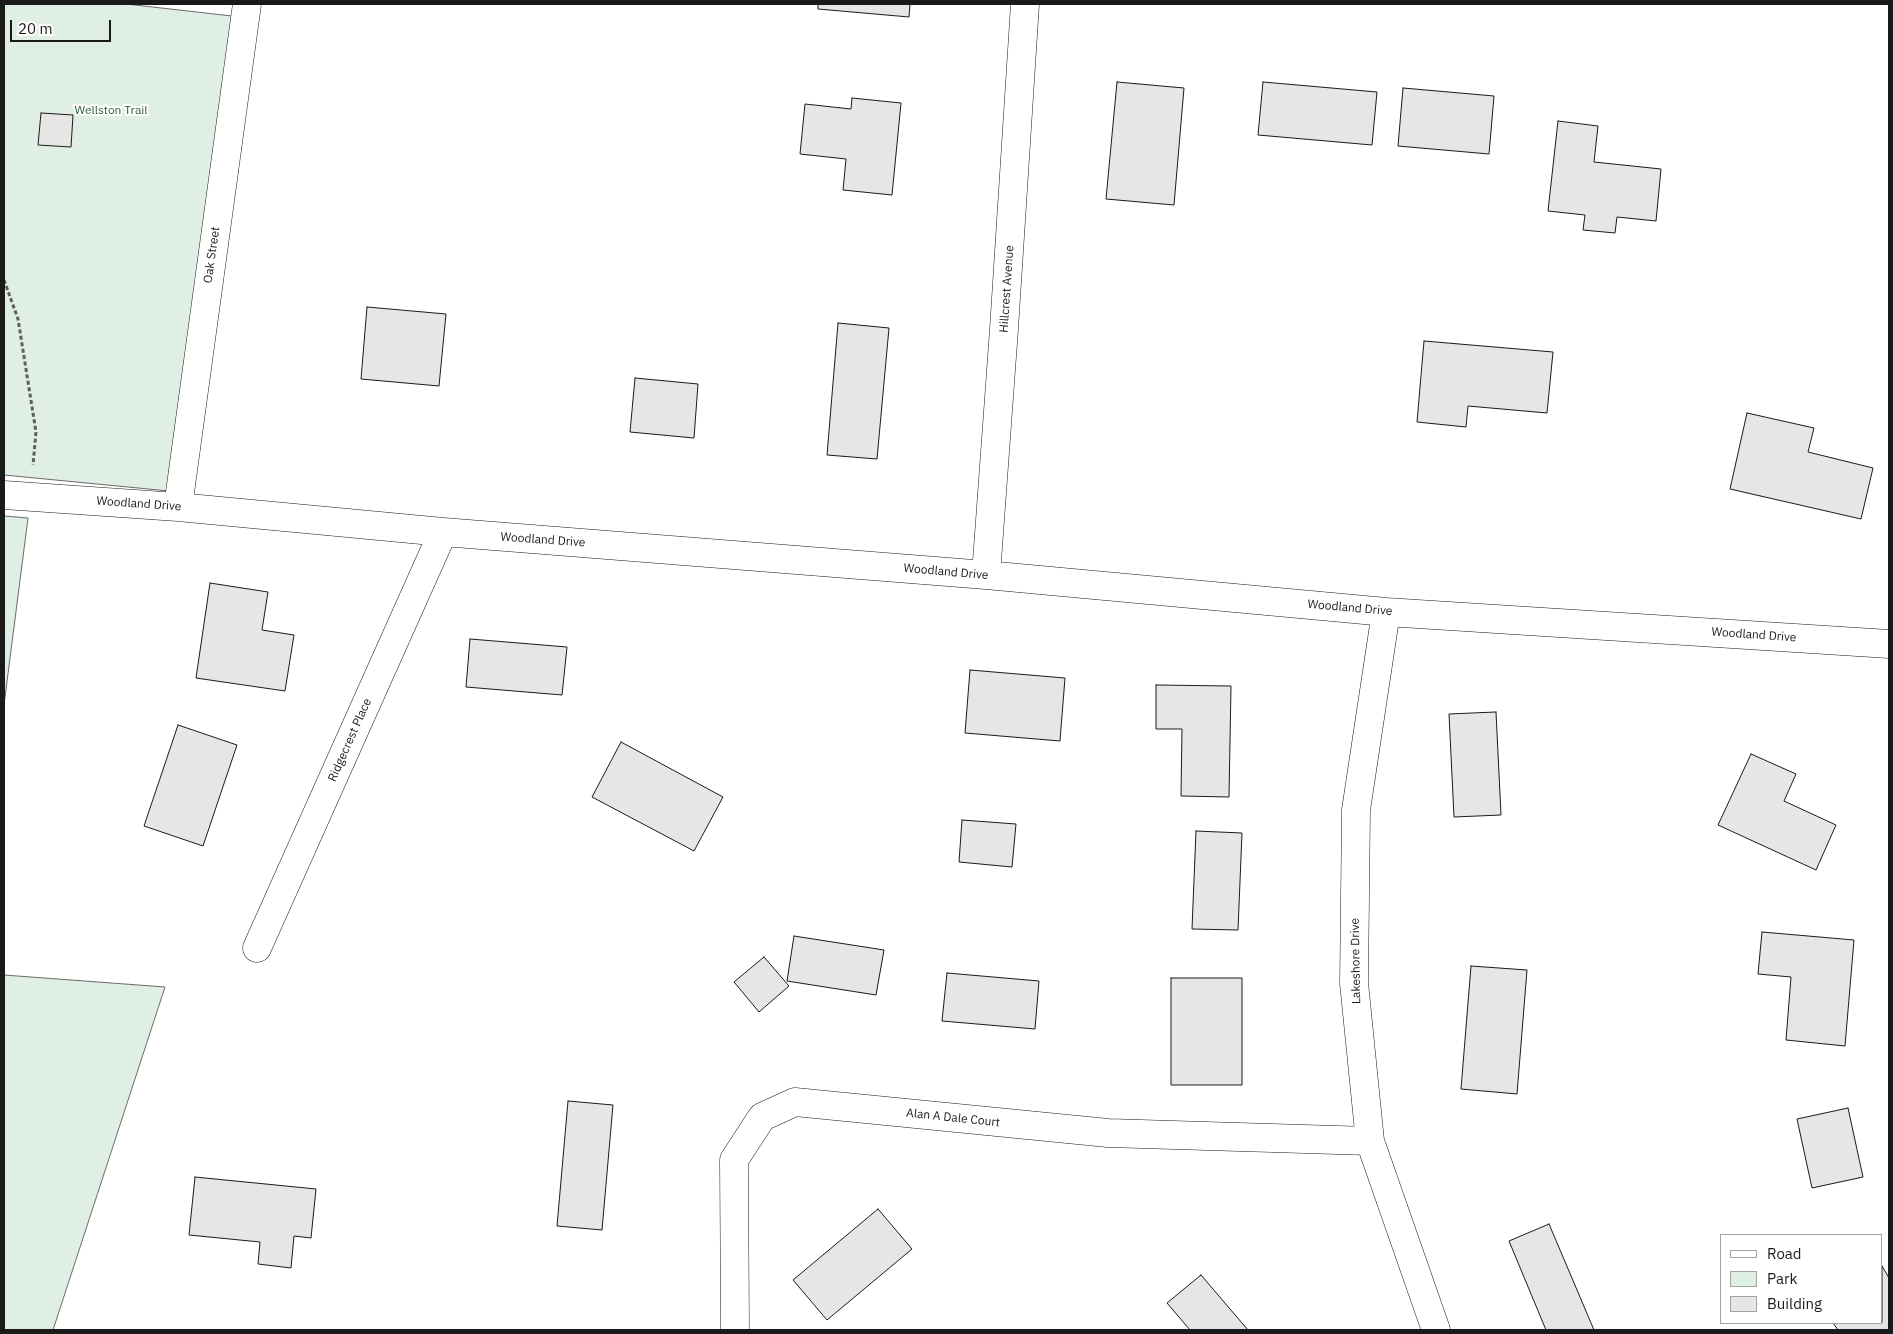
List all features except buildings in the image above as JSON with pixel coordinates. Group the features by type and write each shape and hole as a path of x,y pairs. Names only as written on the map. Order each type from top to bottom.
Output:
{"street":[{"name":"Oak Street","path":"178,507 246,4"},
{"name":"Hillcrest Avenue","path":"986,574 1025,4"},
{"name":"Woodland Drive","path":"17,495 178,507 443,532 986,574 1386,612 1889,644"},
{"name":"Ridgecrest Place","path":"257,948 443,532"},
{"name":"Lakeshore Drive","path":"1386,612 1356,810 1354,983 1370,1141 1436,1330"},
{"name":"Alan A Dale Court","path":"734,1330 734,1160 762,1117 795,1102 1108,1133 1370,1141"}],"path":[{"path":"4,280 18,319 36,432 17,495"}],"green space":[{"name":"Wellston Trail","path":"4,4 126,4 232,16 169,491 4,475"},
{"path":"4,516 28,518 4,705"},
{"path":"4,975 165,987 53,1330 4,1330"}]}
